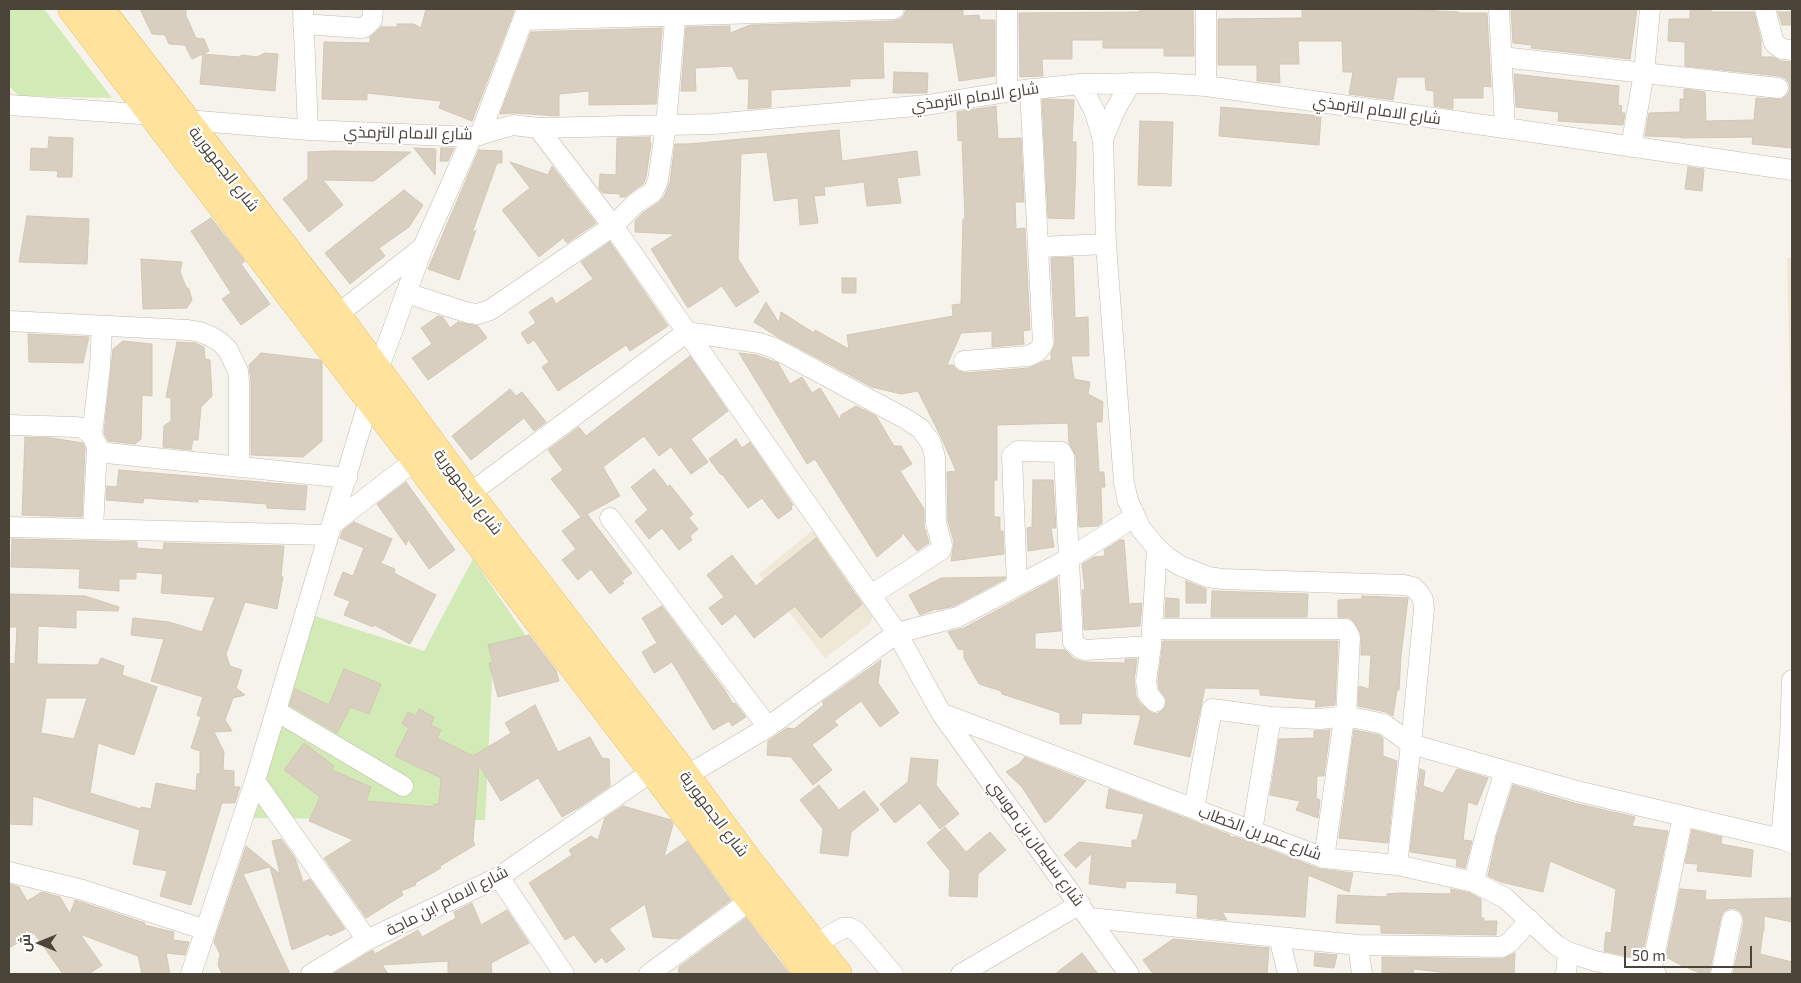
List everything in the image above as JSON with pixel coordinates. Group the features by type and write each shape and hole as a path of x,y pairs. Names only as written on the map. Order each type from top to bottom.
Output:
{"main road":[{"name":"شارع الجمهورية","path":"72,9 369,400 469,494 686,776 750,863 838,974"},
{"name":"شارع الجمهورية","path":"100,9 378,370 425,453 654,770 809,974"}],"street":[{"path":"308,130 303,17 355,28 365,27 372,20 374,9"},
{"path":"191,974 255,781 378,370 423,247 476,136 525,14 894,9"},
{"path":"1008,9 1008,92"},
{"path":"1206,9 1206,86"},
{"path":"1499,9 1505,128"},
{"path":"1631,147 1644,74 1650,9"},
{"path":"1765,9 1774,43 1782,49 1792,50"},
{"path":"406,293 469,313 482,313 490,310 613,226 636,203 653,192 656,186 666,124 676,12"},
{"path":"1502,58 1778,88"},
{"name":"شارع الامام الترمذي","path":"9,105 308,130 476,136 513,125 538,128 713,124 927,105 1008,92 1080,84 1130,83 1206,86 1792,170"},
{"path":"1102,139 1130,83"},
{"path":"1080,84 1094,110 1102,139 1106,244 1124,483 1134,517 1141,528 1157,548 1174,562 1194,572 1222,579 1404,585 1419,593 1423,600 1424,609 1411,744 1397,864"},
{"path":"964,360 1028,356 1041,348 1044,340 1030,90"},
{"name":"شارع سليمان بن موسي","path":"538,128 613,226 898,633 941,714 1129,974"},
{"path":"1039,247 1106,244"},
{"path":"337,316 423,247"},
{"path":"9,321 200,332 220,342 228,350 238,371 239,466"},
{"path":"92,529 94,443 102,326"},
{"path":"469,494 687,332 760,343 774,348 906,420 921,429 931,443 935,457 936,523 942,545 941,550 871,595"},
{"path":"9,425 76,427 82,428 94,443 239,466 347,478"},
{"path":"1017,586 1012,458 1016,452 1058,451 1064,455 1072,638 1076,646 1084,650 1152,638 1345,629 1350,638 1346,716 1324,858"},
{"path":"9,527 330,529 425,453"},
{"path":"654,770 686,776 768,727 898,633 958,617 1068,559 1134,517"},
{"path":"610,518 768,727"},
{"path":"1155,702 1148,694 1146,685 1152,638 1157,548"},
{"path":"1194,809 1212,709 1271,717 1320,719 1346,716 1384,724 1411,744 1577,791 1787,840 1792,680"},
{"path":"276,711 403,786"},
{"name":"شارع عمر بن الخطاب","path":"941,714 1324,858 1397,864 1474,882 1505,898 1556,945 1568,952 1595,961 1653,973"},
{"path":"1252,831 1271,717"},
{"name":"شارع الامام ابن ماجة","path":"311,974 367,940 499,877 654,770"},
{"path":"1474,882 1486,832 1505,770"},
{"path":"255,781 367,940"},
{"path":"1653,973 1683,816"},
{"path":"9,872 83,890 206,930"},
{"path":"499,877 564,974"},
{"path":"649,974 751,900"},
{"path":"961,974 1085,911 1279,937 1358,945 1502,947 1510,942 1530,920"},
{"path":"1721,974 1732,920"},
{"path":"815,944 843,928 850,928 857,932 893,974"},
{"path":"1279,937 1288,974"},
{"path":"1358,945 1362,974"},
{"path":"1566,974 1568,952"}],"shaded area":[{"path":"1787,258 1792,258 1792,492"},
{"path":"823,522 876,591 871,623 825,658 759,574"}],"green space":[{"path":"9,9 44,9 112,98 19,96 9,86"},
{"path":"473,559 526,636 493,659 485,820 249,818 315,616 424,651"}],"building":[{"path":"140,9 186,9 186,16 196,38 204,39 209,51 192,59 185,45 169,44 165,35 152,34"},
{"path":"426,9 509,9 514,11 472,121 439,108 441,101 367,93 367,100 322,99 324,42 370,43 370,37 381,27 397,27 397,24 414,24 421,28"},
{"path":"1140,9 1193,9 1194,56 1164,56 1164,48 1103,48 1103,40 1072,40 1072,59 1042,59 1043,76 1020,77 1019,13 1140,12"},
{"path":"1302,9 1419,9 1459,13 1487,13 1491,87 1483,86 1483,98 1453,98 1453,109 1434,106 1434,91 1426,90 1425,77 1397,77 1393,100 1349,94 1353,72 1343,72 1342,41 1298,41 1299,64 1279,64 1280,83 1257,81 1257,65 1218,65 1218,19 1302,18"},
{"path":"1511,9 1637,9 1630,59 1531,48 1532,45 1513,43"},
{"path":"1690,9 1711,9 1711,12 1754,12 1761,40 1761,57 1773,57 1780,61 1792,62 1792,148 1752,144 1753,137 1681,138 1645,136 1649,113 1680,112 1680,99 1684,99 1684,89 1705,92 1706,121 1754,120 1756,98 1782,99 1790,90 1789,83 1785,78 1779,76 1685,66 1685,42 1668,41 1669,19 1690,19"},
{"path":"906,10 963,10 963,16 979,15 980,20 995,20 995,76 959,81 953,43 883,42 884,78 850,79 850,86 771,90 771,107 748,109 749,79 738,79 732,66 695,68 696,91 681,91 686,27 730,26 730,33 750,25 894,21 901,19"},
{"path":"1778,12 1792,12 1792,25 1782,25"},
{"path":"662,28 656,104 589,105 589,91 559,94 559,116 500,114 531,32"},
{"path":"265,53 278,54 275,91 200,84 203,54 257,57"},
{"path":"894,72 928,73 927,93 893,93"},
{"path":"1514,74 1619,86 1618,105 1622,106 1621,113 1625,113 1623,125 1558,121 1559,112 1516,107"},
{"path":"1042,100 1074,100 1072,142 1076,142 1076,161 1074,219 1048,218"},
{"path":"996,106 998,139 1021,138 1024,202 1015,202 1016,229 1025,228 1030,330 1023,331 1024,344 992,347 992,331 961,333 947,365 953,365 958,371 965,373 1029,368 1051,360 1051,353 1055,343 1051,258 1073,257 1075,318 1088,317 1089,356 1071,356 1074,379 1090,382 1088,394 1103,402 1102,422 1096,422 1099,472 1104,472 1105,487 1101,487 1102,523 1098,526 1079,527 1076,456 1069,443 1068,423 997,425 997,480 994,480 994,517 1000,517 1000,531 1003,531 1004,554 951,561 954,542 948,521 947,472 956,471 918,391 901,394 872,387 776,336 754,322 766,302 779,323 781,312 814,333 815,330 849,349 847,335 953,316 952,305 961,304 963,219 965,219 962,140 958,141 957,112"},
{"path":"1221,107 1321,116 1319,145 1219,136"},
{"path":"1140,121 1173,122 1171,186 1138,185"},
{"path":"839,130 842,161 917,151 920,175 897,178 901,203 867,206 864,182 824,187 825,195 814,196 818,223 800,225 798,198 774,201 767,152 741,154 738,259 759,292 736,307 722,286 688,308 651,249 675,234 635,232 635,221 664,197 670,182 675,144"},
{"path":"49,137 73,138 72,177 57,177 58,171 30,170 31,148 48,149"},
{"path":"650,137 651,143 646,177 643,184 625,197 620,197 620,194 603,193 599,189 600,174 616,175 617,138"},
{"path":"414,148 436,149 435,175"},
{"path":"441,148 454,148 448,161 440,161"},
{"path":"479,150 502,151 502,163 497,163 472,233 476,230 459,280 428,269"},
{"path":"308,152 411,152 374,181 323,180 343,205 309,232 283,199 308,179"},
{"path":"510,162 548,175 552,166 596,223 567,243 563,238 539,257 502,210 530,188"},
{"path":"1688,167 1704,169 1702,191 1685,189"},
{"path":"404,190 423,205 409,227 379,248 385,256 350,284 325,253"},
{"path":"27,216 89,219 87,264 19,262"},
{"path":"211,218 245,261 241,264 270,304 241,325 222,299 231,293 191,231"},
{"path":"610,242 668,326 630,351 626,345 558,391 542,367 549,362 534,340 528,344 521,333 536,323 529,312 552,297 556,304 593,279 581,262"},
{"path":"141,259 182,262 180,272 186,287 189,289 192,300 187,308 143,309"},
{"path":"842,278 856,278 856,293 842,293"},
{"path":"438,316 443,317 450,328 458,322 478,326 487,338 428,380 412,358 432,344 421,328"},
{"path":"28,334 89,337 83,363 29,362"},
{"path":"123,341 152,344 152,396 142,395 141,439 135,444 108,441 104,433 113,349"},
{"path":"177,342 195,343 204,347 205,359 210,360 212,396 201,407 198,440 193,440 191,450 163,447 164,426 171,421 171,398 166,397"},
{"path":"261,353 320,360 322,362 322,441 303,457 251,455 251,382 249,365"},
{"path":"739,353 756,355 778,363 790,384 802,377 812,393 820,388 840,420 841,415 856,406 876,416 894,446 901,446 912,464 900,471 924,509 924,526 929,543 917,551 902,532 901,537 877,557 815,459 807,464"},
{"path":"690,356 728,411 691,439 708,462 691,474 671,447 659,456 644,436 603,467 620,496 587,514 632,573 622,581 624,583 610,594 591,569 578,580 562,560 576,549 562,531 581,517 551,479 563,470 548,450 579,427 586,436"},
{"path":"510,389 516,396 522,392 546,422 534,431 524,418 471,460 452,436"},
{"path":"25,437 52,438 83,443 85,448 82,517 22,515"},
{"path":"736,439 742,448 750,442 793,505 791,506 792,509 778,519 762,498 748,508 709,459"},
{"path":"654,469 668,487 670,485 693,514 689,518 698,529 690,536 692,540 679,550 662,528 649,539 635,521 648,510 631,487"},
{"path":"119,470 307,486 305,510 267,508 267,504 198,499 198,502 144,498 143,503 106,500 107,486 117,487"},
{"path":"1033,480 1053,480 1056,528 1051,528 1054,547 1028,551 1027,528 1032,527"},
{"path":"406,482 455,550 429,569 408,539 406,545 377,504"},
{"path":"354,522 392,539 380,563 395,569 394,573 436,595 410,644 374,625 373,627 344,615 350,601 334,595 343,572 353,576 364,548 340,538 343,530"},
{"path":"816,538 862,604 821,638 795,606 754,638 736,614 722,625 709,608 724,597 707,575 732,555 756,586"},
{"path":"12,539 137,542 137,548 163,550 164,543 284,546 281,577 283,577 277,609 245,602 226,654 230,666 242,670 236,688 245,695 233,698 225,720 232,731 214,732 224,752 223,770 234,771 234,787 240,787 235,803 222,803 191,905 160,896 167,871 133,864 140,830 33,796 32,825 9,824 9,663 15,664 17,627 9,627 9,594 85,596 119,607 118,611 76,610 76,628 38,626 37,664 98,665 101,658 124,666 122,675 157,687 134,755 98,743 90,793 141,809 141,807 151,809 156,783 196,791 197,774 200,774 200,751 191,748 201,717 197,715 203,697 151,681 164,639 131,635 133,618 169,622 202,632 215,597 161,593 163,574 136,572 136,579 119,579 119,591 79,588 80,569 11,567","holes":["46,698 87,698 74,739 41,733"]},
{"path":"1120,540 1124,540 1129,604 1142,603 1140,626 1084,630 1082,590 1085,590 1082,564 1094,557 1105,556 1104,550"},
{"path":"1005,577 1005,579 954,606 936,609 920,615 909,595 941,578"},
{"path":"1057,578 1061,631 1035,633 1035,649 1065,650 1074,659 1084,662 1125,663 1125,659 1137,659 1134,680 1136,696 1139,702 1151,713 1157,714 1166,705 1166,699 1159,689 1158,681 1163,641 1338,641 1335,705 1315,707 1316,700 1260,695 1260,689 1205,688 1190,757 1134,744 1141,715 1082,713 1081,724 1060,724 1060,713 1002,694 1001,691 979,684 964,658 964,650 958,649 948,632 964,628"},
{"path":"1186,581 1206,589 1206,603 1186,603"},
{"path":"1212,591 1308,594 1307,617 1211,617"},
{"path":"1362,596 1408,598 1399,690 1397,690 1393,716 1386,712 1358,706 1359,686 1369,689 1371,655 1361,655 1361,634 1354,622 1350,618 1338,617 1338,600 1362,599"},
{"path":"1166,598 1179,599 1179,617 1165,617"},
{"path":"662,606 724,689 733,704 735,703 746,717 732,726 729,721 713,730 672,662 654,673 642,652 657,643 642,618"},
{"path":"529,635 556,670 559,681 498,697 489,663 493,663 488,645"},
{"path":"881,660 878,683 899,713 880,727 861,701 834,721 838,725 812,745 832,770 813,785 791,757 767,755 768,741 787,728 794,729 824,705 822,702"},
{"path":"344,669 381,684 369,714 350,707 337,733 290,705 295,689 329,705"},
{"path":"535,705 558,752 590,737 602,758 609,759 610,786 562,817 538,778 501,801 479,765 473,841 475,845 440,866 441,868 415,883 416,885 401,891 403,895 366,918 324,858 353,840 309,821 320,797 284,770 304,743 334,766 332,770 371,787 366,801 434,807 434,804 439,804 441,778 395,756 409,728 402,724 408,712 416,716 419,709 434,717 431,725 441,730 437,738 473,756 511,733 505,723"},
{"path":"1330,730 1324,776 1317,776 1316,798 1320,800 1318,818 1296,810 1300,801 1270,795 1279,739 1314,738 1314,731"},
{"path":"1354,730 1379,735 1383,738 1383,756 1397,761 1388,843 1339,838"},
{"path":"1025,757 1086,781 1045,823 1022,787 1006,772 1019,764"},
{"path":"911,758 938,760 936,785 959,814 940,829 920,803 895,823 880,804 908,782"},
{"path":"1420,769 1425,771 1423,786 1443,793 1457,769 1488,778 1477,805 1468,802 1463,840 1472,841 1465,868 1456,866 1457,859 1410,852"},
{"path":"819,785 839,810 864,791 879,810 851,832 848,856 820,853 823,829 800,800"},
{"path":"1513,785 1574,803 1635,817 1632,826 1668,831 1644,947 1642,946 1641,959 1604,951 1606,932 1611,933 1616,889 1550,861 1543,892 1501,882 1488,876 1497,835"},
{"path":"1109,789 1230,835 1230,837 1236,837 1320,869 1353,873 1349,892 1308,875 1305,917 1222,912 1227,920 1197,917 1198,895 1176,893 1177,883 1126,881 1125,888 1089,884 1092,853 1076,868 1064,855 1079,842 1132,848 1132,840 1137,840 1144,814 1106,808"},
{"path":"623,806 671,820 673,824 664,857 687,841 731,900 678,939 653,937 645,904 609,929 625,949 606,963 602,957 595,963 574,935 565,940 529,883 572,855 569,850 591,836 598,840 605,818"},
{"path":"945,827 966,852 990,832 1006,850 978,874 977,897 949,896 950,871 927,843"},
{"path":"1692,830 1722,837 1721,844 1753,850 1751,877 1697,871 1698,864 1685,863"},
{"path":"281,839 295,858 303,882 310,879 345,929 330,936 328,934 292,950 270,867 243,874 290,974 222,974 218,965 220,954 214,942 246,846 280,874 272,841"},
{"path":"9,884 19,887 27,901 42,892 60,897 70,914 75,900 145,923 144,925 174,932 173,940 189,942 185,955 166,953 170,974 142,974 138,956 80,934 102,965 89,974 63,974 34,933 9,948"},
{"path":"1451,889 1470,893 1481,899 1481,918 1484,918 1484,921 1497,921 1496,935 1381,933 1381,925 1336,923 1338,895 1387,897 1387,894 1400,893 1451,894"},
{"path":"1680,889 1706,891 1705,900 1792,898 1792,922 1764,916 1764,931 1760,954 1792,962 1792,974 1733,974 1744,922 1740,911 1734,908 1723,912 1721,917 1709,974 1702,974 1666,957"},
{"path":"472,903 481,925 507,910 529,943 491,963 492,974 448,974 448,961 382,965 388,974 333,974 373,950 375,954 418,930 422,937 456,918 454,912"},
{"path":"746,918 790,974 678,974 679,967"},
{"path":"1173,939 1269,948 1267,974 1153,974 1143,960"},
{"path":"1082,953 1098,974 1055,974"},
{"path":"1315,953 1337,955 1334,968 1314,966"},
{"path":"1515,953 1514,974 1456,974 1414,969 1413,974 1382,973 1382,957 1502,959"}]}
